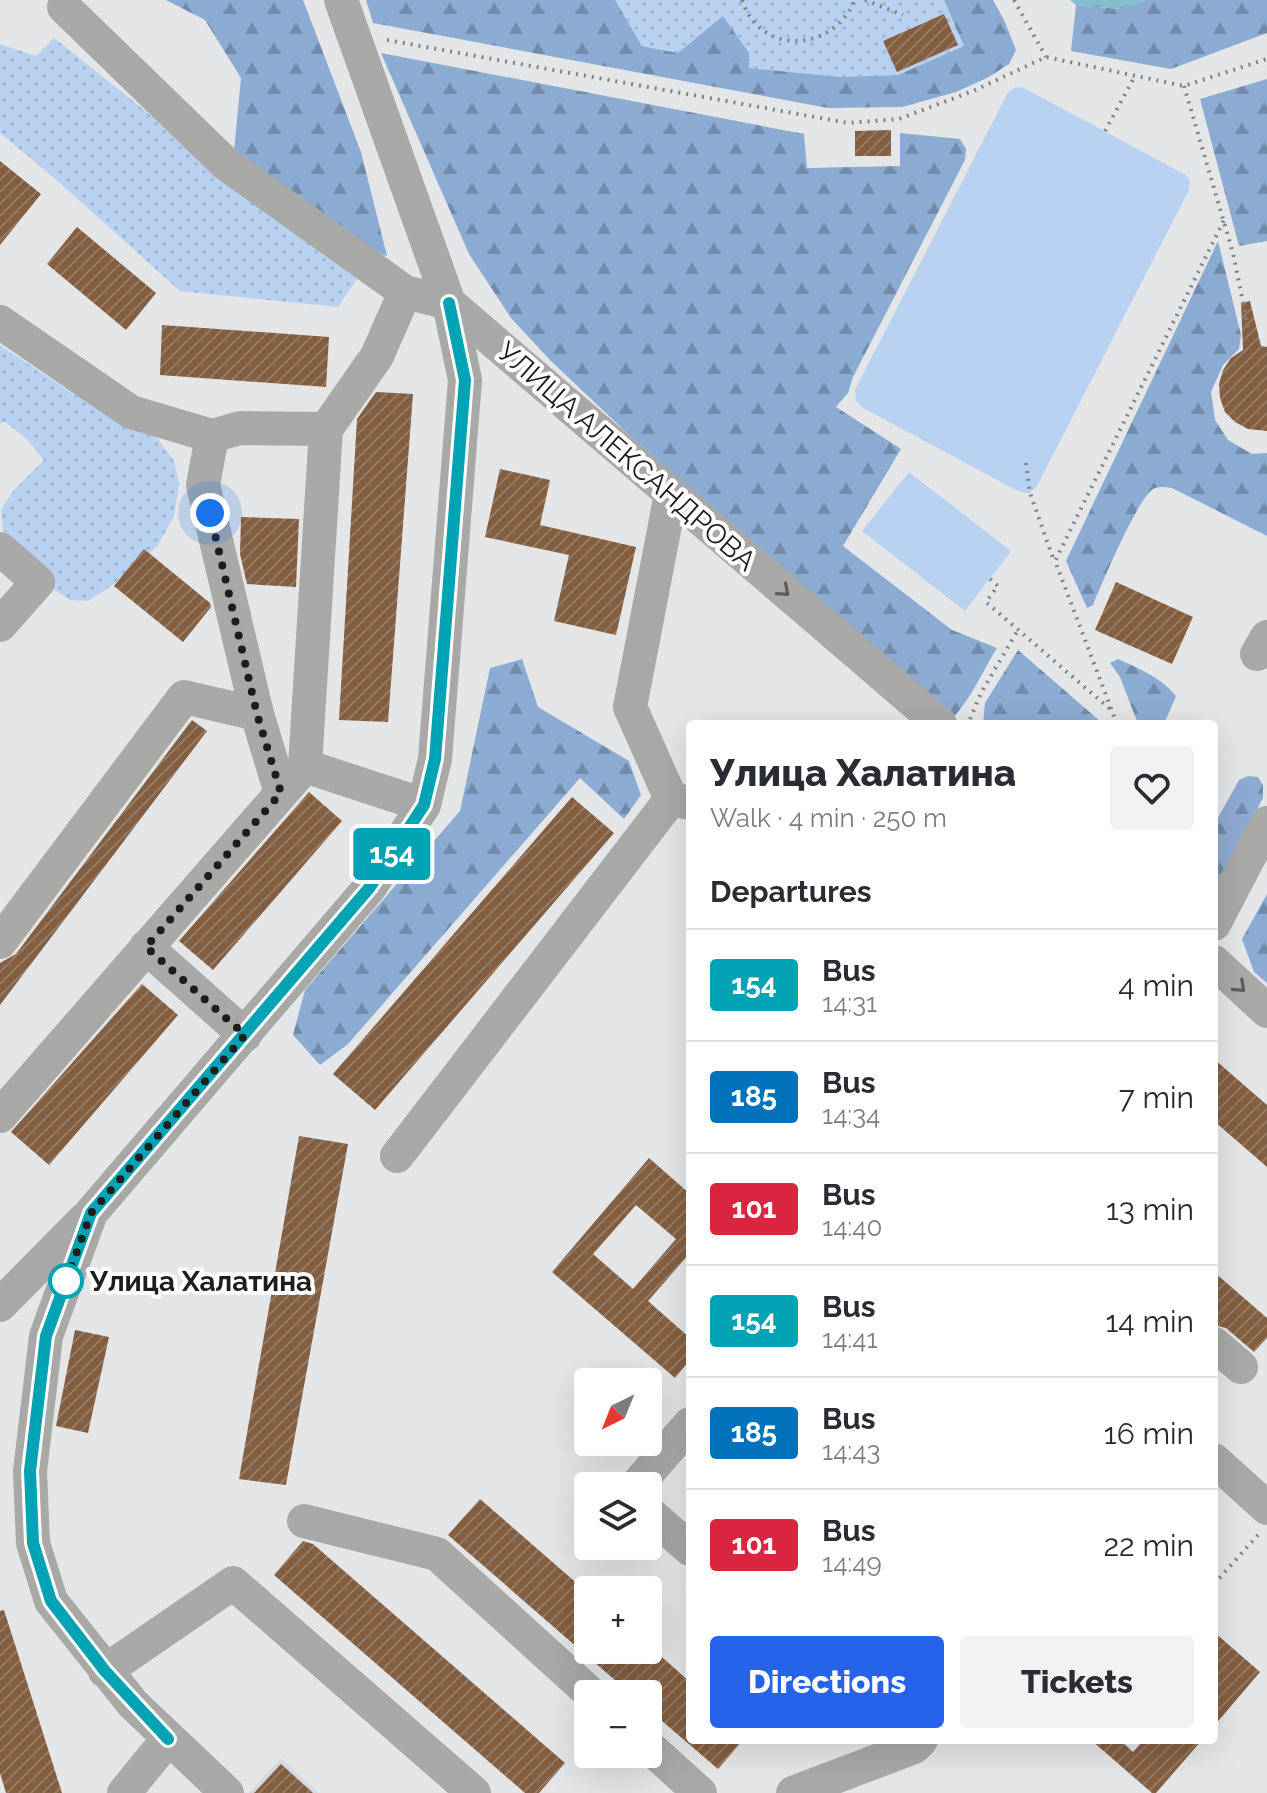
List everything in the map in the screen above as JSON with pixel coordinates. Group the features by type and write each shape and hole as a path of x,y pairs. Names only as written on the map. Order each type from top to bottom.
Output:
{"street":[{"name":"УЛИЦА АЛЕКСАНДРОВА","path":"341,0 449,303 935,720"},
{"path":"0,1305 91,1213 245,1035 370,887 424,805 435,759 465,380 449,303 405,292 226,164 64,7"},
{"path":"0,1116 305,766 326,429 377,356 405,292"},
{"path":"0,322 131,412 212,436 240,428 326,429"},
{"path":"212,436 203,485 257,714 281,793"},
{"path":"397,1156 681,801 630,707 671,494"},
{"path":"0,549 38,582 0,625"},
{"path":"0,942 184,697 257,714"},
{"path":"305,766 424,805"},
{"path":"1218,916 1267,823"},
{"path":"146,947 245,1035"},
{"path":"1218,966 1267,1011"},
{"path":"91,1213 46,1336 30,1471 33,1543 51,1601 105,1671 168,1739 227,1793"},
{"path":"1218,1347 1241,1367"},
{"path":"648,1472 686,1429"},
{"path":"1218,1464 1267,1508"},
{"path":"304,1521 437,1554 576,1680"},
{"path":"662,1524 686,1545"},
{"path":"105,1671 233,1583 474,1793"},
{"path":"124,1793 168,1739"},
{"path":"793,1793 866,1780 911,1744"},
{"path":"662,1759 700,1793"}],"path":[{"path":"742,0 750,17 760,28 786,40 800,42 828,34 848,15 855,0"},
{"path":"865,0 903,15"},
{"path":"1014,0 1046,57"},
{"path":"373,38 848,123 899,119 973,91 1046,57 1184,86 1267,59"},
{"path":"1105,131 1135,76"},
{"path":"1184,86 1233,253 1250,337"},
{"path":"1055,561 1224,220"},
{"path":"1026,463 1030,493 1115,720"},
{"path":"990,579 998,586 986,602 1112,711"},
{"path":"968,720 1018,630"},
{"path":"1218,1580 1267,1525"}],"shaded area":[{"path":"615,0 944,0 965,46 898,75 841,77 749,68 749,53 679,53 642,46"},
{"path":"54,38 357,279 338,307 180,291 0,133 0,44 36,56"},
{"path":"1015,87 1024,88 1186,175 1190,181 1189,190 1037,486 1030,493 1020,492 863,408 856,401 855,390 1007,94"},
{"path":"0,345 72,393 157,438 174,461 179,484 174,516 158,545 114,584 88,601 70,600 42,582 3,530 1,509 14,490 44,460 26,438 5,422 0,423"},
{"path":"909,472 1011,551 965,611 862,531"},
{"path":"281,1758 318,1793 249,1793"}],"green space":[{"path":"166,0 303,0 361,152 387,256 363,250 234,151 241,78 205,20"},
{"path":"366,0 615,0 642,46 678,53 723,16 749,53 749,68 841,77 898,75 964,46 944,0 993,0 1016,50 1009,64 956,92 902,107 828,108 373,23"},
{"path":"1145,0 1267,0 1267,33 1171,69 1071,51 1076,5 1120,9"},
{"path":"381,53 804,134 807,168 900,166 900,133 960,139 966,149 965,160 853,377 848,393 836,407 901,449 843,546 952,630 997,648 953,718 628,434 511,318 469,254"},
{"path":"1267,79 1267,241 1239,246 1200,99"},
{"path":"1218,241 1241,335 1239,349 1223,365 1211,392 1215,420 1228,440 1252,454 1267,453 1267,536 1172,488 1155,488 1138,508 1093,605 1087,608 1066,561"},
{"path":"1018,650 1099,720 983,720 985,703"},
{"path":"522,659 538,707 629,761 641,795 624,819 580,778 348,1044 320,1065 293,1035 305,990 460,811 490,668"},
{"path":"1118,659 1141,670 1176,696 1166,720 1136,720 1120,677 1110,663"},
{"path":"1248,776 1258,777 1263,785 1263,798 1218,882 1218,818 1239,780"},
{"path":"1267,894 1267,983 1254,972 1242,939"}],"water":[{"path":"1070,0 1145,0 1120,9 1076,5"}],"building":[{"path":"944,14 958,45 897,72 883,41"},
{"path":"891,130 891,156 855,156 855,131"},
{"path":"0,161 41,194 0,245"},
{"path":"77,227 156,293 126,330 47,264"},
{"path":"1250,301 1261,346 1267,347 1267,431 1248,429 1235,422 1225,412 1220,398 1219,384 1223,370 1231,358 1243,350 1241,303"},
{"path":"162,325 329,337 326,387 160,375"},
{"path":"376,392 413,394 388,722 339,720 357,419"},
{"path":"500,469 550,480 540,525 636,547 616,635 554,621 569,555 485,537"},
{"path":"241,517 299,519 296,587 247,584 240,554"},
{"path":"144,549 210,603 211,607 183,642 114,586"},
{"path":"1116,582 1193,617 1172,664 1095,630"},
{"path":"192,720 207,731 0,1005 0,963 16,954"},
{"path":"309,792 342,821 213,970 179,941"},
{"path":"572,797 614,833 375,1110 333,1074"},
{"path":"142,984 178,1015 49,1165 11,1132"},
{"path":"1218,1062 1267,1105 1267,1167 1218,1124"},
{"path":"299,1136 348,1144 286,1485 239,1479"},
{"path":"649,1158 686,1190 686,1258 648,1301 686,1334 686,1365 675,1378 552,1272","holes":["636,1205 676,1239 633,1289 593,1254"]},
{"path":"1218,1275 1267,1318 1267,1338 1254,1352 1226,1328 1218,1326"},
{"path":"75,1330 109,1337 88,1433 56,1426"},
{"path":"480,1499 574,1581 574,1644 448,1535"},
{"path":"303,1541 313,1544 565,1763 539,1793 525,1793 274,1575"},
{"path":"4,1610 62,1793 6,1793 0,1773 0,1611"},
{"path":"1218,1635 1260,1672 1218,1721"},
{"path":"662,1657 686,1678 686,1742 662,1721 662,1680 615,1680 596,1664 662,1664"},
{"path":"689,1744 740,1744 718,1769"},
{"path":"1096,1744 1124,1744 1133,1752 1140,1744 1199,1744 1156,1793 1152,1793"},
{"path":"281,1764 313,1793 254,1793"}],"bus line":[{"name":"154","path":"168,1739 105,1671 51,1601 33,1543 30,1471 46,1336 91,1213 370,887 424,805 435,759 465,380 449,303"}],"place":[{"name":"Улица Халатина","path":"66,1281"}],"route":[{"path":"66,1281 64,1287 91,1213 245,1035 146,947 281,793 257,714 210,513"}]}
